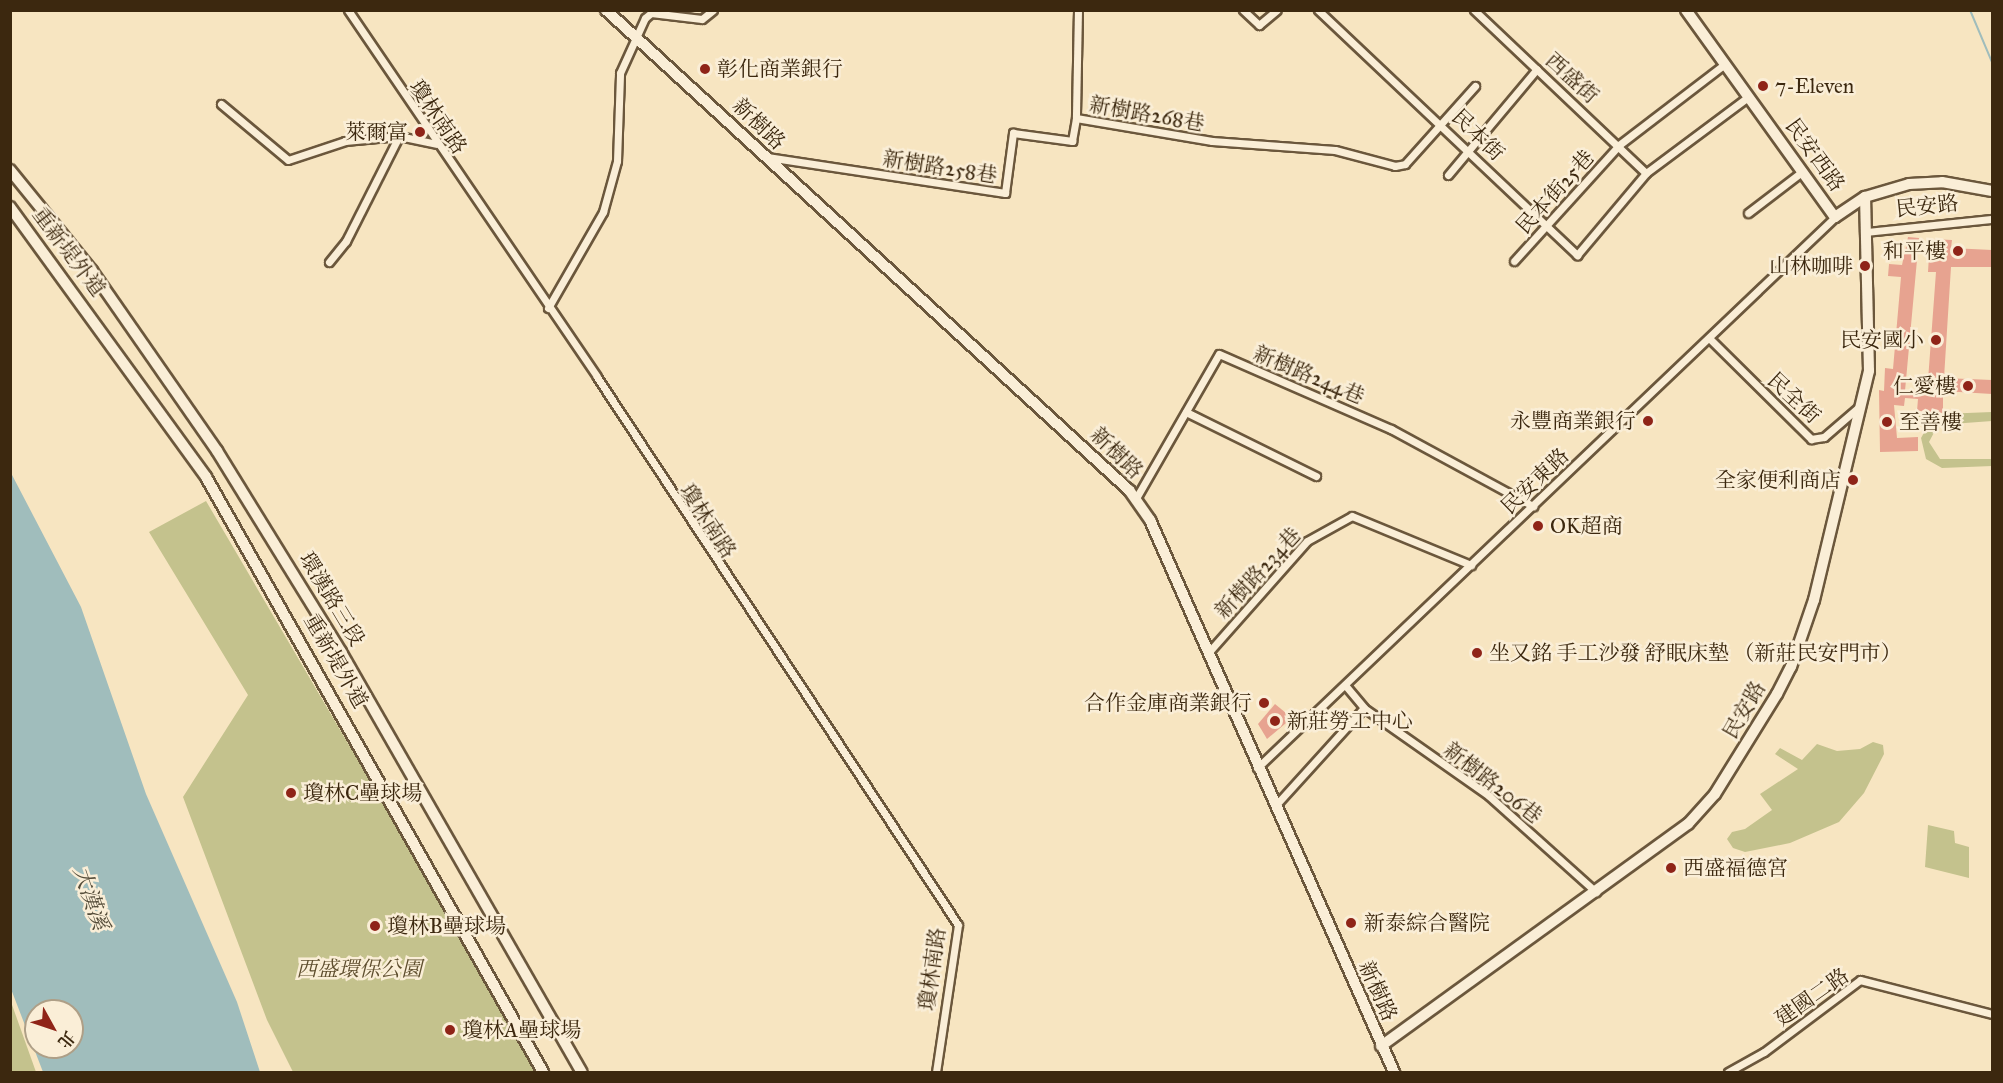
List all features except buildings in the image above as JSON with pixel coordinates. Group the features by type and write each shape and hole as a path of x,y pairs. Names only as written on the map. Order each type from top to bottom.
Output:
{"street":[{"name":"瓊林南路","path":"348,10 958,924 936,1072"},
{"name":"新樹路","path":"606,10 636,35 1136,500 1150,519 1257,768 1394,1072"},
{"path":"548,308 603,212 617,161 620,73 636,35 651,13 702,20 713,10"},
{"name":"新樹路268巷","path":"1078,10 1076,118 1212,141 1335,150 1395,166 1405,164 1474,86"},
{"path":"1243,10 1264,24 1277,10"},
{"name":"民本街","path":"1318,10 1470,151 1576,255 1647,173"},
{"name":"西盛街","path":"1474,10 1647,173"},
{"name":"民安西路","path":"1686,10 1835,217 1865,197 1909,184 1942,182 1992,191"},
{"name":"民本街25巷","path":"1514,261 1549,227 1619,145 1725,64"},
{"path":"1448,175 1537,69"},
{"path":"1647,173 1748,97"},
{"path":"221,104 288,160 345,141 399,136 436,144"},
{"name":"新樹路258巷","path":"764,156 1005,193 1013,133 1072,141 1076,118"},
{"path":"329,261 346,241 399,136"},
{"name":"環漢路三段","path":"10,170 92,271 217,451 341,652 582,1072"},
{"path":"1748,213 1803,171"},
{"name":"民安路","path":"1384,1051 1699,813 1745,749 1791,667 1814,600 1862,404 1869,371 1865,197"},
{"name":"重新堤外道","path":"10,207 206,477 540,1061 549,1072"},
{"name":"民安東路","path":"1257,768 1835,217"},
{"name":"民安路","path":"1866,232 1992,219"},
{"name":"民全街","path":"1709,338 1811,439 1824,437 1862,404"},
{"name":"新樹路244巷","path":"1136,500 1219,354 1391,429 1533,506"},
{"path":"1186,412 1316,477"},
{"name":"新樹路234巷","path":"1208,653 1307,541 1352,516 1471,565"},
{"name":"新樹路206巷","path":"1345,685 1364,708 1489,796 1596,892"},
{"path":"1275,806 1364,708"},
{"name":"建國二路","path":"1728,1072 1764,1052 1860,980 1992,1014"},
{"path":"1384,1051 1401,1072"},
{"name":"重新堤外道","path":"540,1061 543,1072"}],"green space":[{"path":"1992,412 1992,421 1938,425 1929,442 1940,459 1992,459 1992,466 1942,468 1926,459 1921,438 1929,424 1918,424 1917,415"},
{"name":"西盛環保公園","path":"206,501 540,1072 293,1072 267,1020 183,797 248,695 149,532"},
{"path":"1873,742 1883,745 1884,754 1864,793 1839,822 1790,843 1745,852 1733,848 1727,839 1732,832 1745,829 1772,810 1760,794 1798,769 1775,754 1780,748 1802,760 1817,744 1837,751 1860,749"},
{"path":"1928,825 1954,831 1955,843 1969,847 1969,878 1925,867"},
{"path":"11,1002 24,1038 24,1059 31,1059 36,1072 11,1072"}],"water":[{"name":"大漢溪","path":"11,473 81,607 146,794 237,1002 260,1072 43,1072 38,1059 84,1059 84,999 24,999 24,1023 11,989"}],"waterway":[{"path":"1970,10 1992,62"}],"place":[{"name":"彰化商業銀行","path":"705,69"},
{"name":"7-Eleven","path":"1763,86"},
{"name":"萊爾富","path":"420,132"},
{"name":"和平樓","path":"1958,251"},
{"name":"山林咖啡","path":"1865,266"},
{"name":"民安國小","path":"1936,340"},
{"name":"仁愛樓","path":"1968,386"},
{"name":"永豐商業銀行","path":"1648,421"},
{"name":"至善樓","path":"1887,422"},
{"name":"全家便利商店","path":"1853,480"},
{"name":"OK超商","path":"1538,526"},
{"name":"坐又銘 手工沙發 舒眠床墊 （新莊民安門市）","path":"1477,653"},
{"name":"合作金庫商業銀行","path":"1264,703"},
{"name":"新莊勞工中心","path":"1275,721"},
{"name":"瓊林C壘球場","path":"291,793"},
{"name":"西盛福德宮","path":"1671,868"},
{"name":"新泰綜合醫院","path":"1351,923"},
{"name":"瓊林B壘球場","path":"375,926"},
{"name":"瓊林A壘球場","path":"450,1030"}]}
